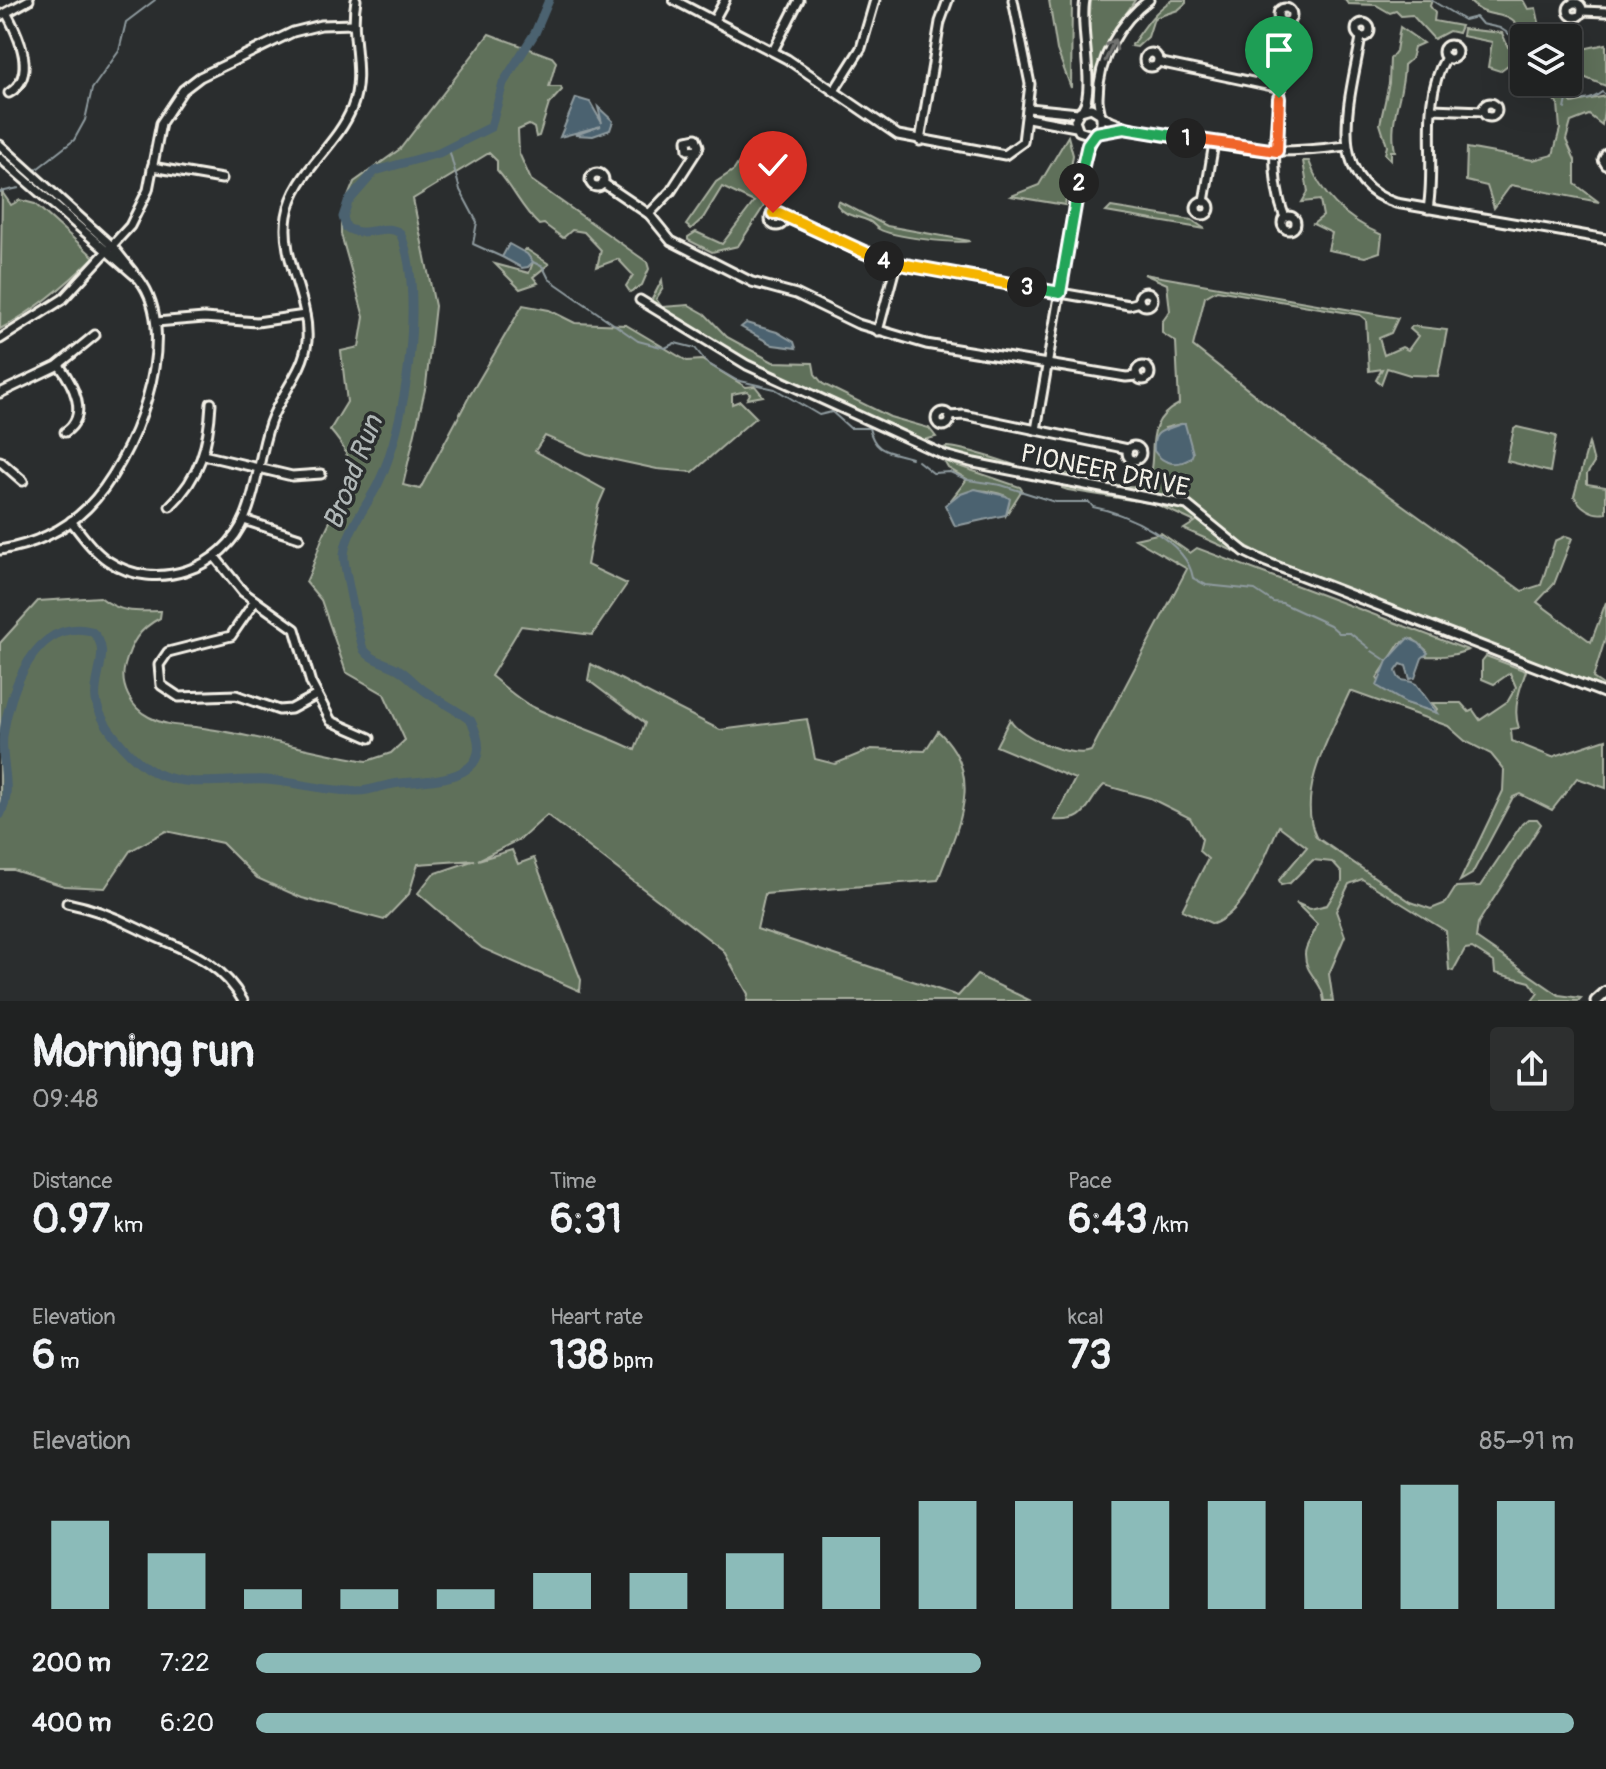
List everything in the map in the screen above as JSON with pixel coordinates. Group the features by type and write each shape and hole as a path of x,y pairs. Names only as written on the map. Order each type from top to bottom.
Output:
{"main road":[{"path":"1596,1001 1606,992"}],"street":[{"path":"9,93 20,83 24,58 19,38 3,15 29,0"},
{"path":"71,521 100,555 134,572 175,574 215,557 244,520 273,414 302,361 307,342 305,315 287,249 288,212 297,188 351,110 359,75 354,24 356,0"},
{"path":"674,0 773,51 890,131 920,141 1008,154 1023,142 1030,84 1013,0"},
{"path":"714,20 725,0"},
{"path":"773,51 799,0"},
{"path":"834,91 861,48 875,0"},
{"path":"920,141 940,22 948,0"},
{"path":"1081,169 1078,129 1080,111 1088,96 1082,33 1085,0"},
{"path":"1036,430 1081,169 1095,133 1102,126 1098,91 1107,54 1125,23 1149,0"},
{"path":"1582,11 1606,12"},
{"path":"1285,217 1277,186 1277,151 1289,22"},
{"path":"0,339 63,299 110,250 140,211 165,114 191,83 293,32 321,25 354,24"},
{"path":"1361,37 1346,146 1354,170 1374,193 1396,203 1606,239"},
{"path":"1428,209 1434,172 1428,142 1437,78 1446,57"},
{"path":"1158,62 1281,88"},
{"path":"1029,108 1080,111 1091,108 1124,128"},
{"path":"1432,109 1483,111"},
{"path":"1028,118 1095,133 1124,128 1277,151 1346,146"},
{"path":"1204,202 1214,143"},
{"path":"0,145 110,250"},
{"path":"649,214 671,191 698,149"},
{"path":"1606,154 1603,160 1606,165"},
{"path":"0,158 110,250 129,262 147,292 156,322 156,345 145,401 129,446 106,486 71,521 35,541 0,550"},
{"path":"152,167 222,179"},
{"path":"603,183 649,214 659,231 678,244 755,283 796,294 878,331 926,344 1126,377 1137,376"},
{"path":"779,213 860,252 896,264 1129,305 1140,302"},
{"path":"878,331 896,264"},
{"name":"PIONEER DRIVE","path":"640,300 654,312 754,369 952,458 1187,505 1245,552 1266,562 1606,694"},
{"path":"156,322 204,318 257,322 305,315"},
{"path":"0,393 59,365 95,335"},
{"path":"59,365 77,402 75,422 65,432"},
{"path":"170,506 189,486 203,455 211,403"},
{"path":"949,416 1128,449"},
{"path":"203,455 300,477 321,474"},
{"path":"0,461 23,481"},
{"path":"244,520 299,538"},
{"path":"215,557 237,586 291,625 299,635 317,695 331,721 370,738"},
{"path":"255,601 231,636 168,652 158,671 161,685 179,697 236,695 279,710 291,709 317,695"},
{"path":"67,903 108,913 186,948 219,970 243,1001"}],"green space":[{"path":"1049,0 1072,0 1071,88 1057,50"},
{"path":"1091,0 1135,0 1105,46 1094,96 1088,37"},
{"path":"1172,0 1186,0 1186,3 1178,10 1154,18 1148,37 1137,47 1131,46 1154,16"},
{"path":"1345,0 1432,0 1430,6 1435,13 1434,21 1461,26 1458,33 1449,31 1434,39 1412,15 1401,16 1396,11 1390,13 1376,5 1348,4"},
{"path":"1468,0 1523,0 1528,9 1536,8 1539,24 1516,24 1508,18 1477,8"},
{"path":"1400,27 1423,43 1414,47 1411,59 1404,65 1393,128 1395,151 1391,151 1391,160 1385,154 1387,146 1380,124 1389,83 1390,59 1396,51"},
{"path":"1463,29 1502,33 1510,48 1510,69 1508,65 1500,71 1488,67 1492,42 1462,36"},
{"path":"489,34 552,57 556,62 549,87 561,87 562,90 549,104 539,136 536,137 534,128 529,125 518,130 519,153 531,180 647,262 649,269 642,285 630,292 626,286 633,275 618,259 597,267 601,250 584,232 572,230 563,238 544,224 539,225 497,170 497,161 489,153 413,199 435,306 426,385 403,485 420,489 523,305 549,310 575,323 626,325 687,361 702,360 746,387 755,386 763,396 747,399 750,394 747,391 732,394 732,404 740,401 756,417 693,472 657,469 587,454 545,436 535,451 605,490 598,506 587,565 627,584 592,635 521,626 491,676 531,706 635,750 645,723 588,680 591,664 720,730 807,719 815,759 835,764 871,749 925,751 938,731 953,748 965,784 959,822 938,880 765,894 757,929 958,996 977,975 1031,1001 747,1001 748,994 723,950 547,815 522,838 478,860 512,850 518,864 534,858 581,980 580,991 482,948 418,893 433,874 475,860 418,864 409,894 384,920 302,898 257,878 222,843 166,831 130,851 105,888 64,886 13,870 0,870 0,643 38,601 100,597 128,610 161,611 160,618 141,632 133,643 124,673 125,688 132,702 156,721 229,732 367,761 391,753 405,740 384,694 346,672 321,600 306,582 323,536 349,483 348,459 330,430 347,402 341,351 359,347 364,317 341,234 341,214 354,182 400,149"},
{"path":"1606,44 1606,86 1582,77 1582,49"},
{"path":"1550,96 1566,96 1572,103 1606,96 1602,125 1589,115 1571,122 1566,140 1575,160 1575,184 1599,202 1511,185 1494,208 1487,186 1466,181 1467,148 1533,160 1553,155 1560,129 1558,104"},
{"path":"1068,136 1073,155 1065,205 1011,196 1039,185"},
{"path":"744,154 769,167 756,171 749,183 764,206 738,246 712,252 688,240 688,237 696,232 722,244 754,202 722,187 703,218 691,229 686,225 716,182 734,170"},
{"path":"1303,161 1309,161 1321,186 1337,206 1382,235 1380,252 1365,257 1328,250 1332,233 1313,224 1323,216 1320,200 1302,202 1308,192"},
{"path":"2,192 11,205 20,200 35,204 94,257 50,297 0,329"},
{"path":"838,201 887,226 970,241 951,242 886,232 869,221 845,212 837,205"},
{"path":"1111,207 1192,220 1205,229 1106,212"},
{"path":"526,249 549,264 533,277 538,283 520,289 495,264 529,273 533,262 523,252"},
{"path":"1144,274 1398,318 1391,333 1379,338 1384,355 1402,347 1408,350 1418,336 1410,329 1412,326 1447,330 1438,376 1410,375 1387,368 1381,384 1376,380 1382,369 1369,371 1366,320 1360,315 1217,290 1205,297 1193,346 1308,437 1522,591 1541,585 1555,541 1566,536 1572,538 1554,584 1537,602 1591,642 1606,602 1606,636 1593,678 1606,687 1606,692 1274,561 1239,542 1194,504 1036,473 1059,472 1122,486 1142,484 1148,476 1158,423 1179,404 1176,342 1162,333 1162,322 1170,311 1167,284","holes":["1181,424 1191,458 1183,462 1165,428"]},
{"path":"662,280 663,288 656,299 662,307 689,305 705,314 727,337 773,362 813,363 815,374 823,384 890,417 929,428 936,437 920,441 745,360 650,303"},
{"path":"1517,427 1556,436 1550,472 1507,461"},
{"path":"1589,443 1594,463 1587,474 1587,484 1606,487 1606,513 1587,510 1574,496"},
{"path":"946,447 987,456 1027,471 950,455 940,450"},
{"path":"944,461 1022,490 1006,515 1006,496 998,493 971,492 950,501 967,479 948,468"},
{"path":"1062,483 1183,507 1202,519 1240,554 1184,529 1195,522 1156,504 1068,490 1062,488"},
{"path":"1161,533 1190,553 1197,548 1468,650 1447,656 1423,656 1427,651 1413,639 1400,643 1377,678 1396,696 1435,712 1437,709 1432,703 1461,703 1469,712 1473,710 1480,720 1508,701 1516,687 1510,673 1494,684 1482,679 1482,661 1486,656 1526,671 1517,707 1519,728 1511,729 1512,741 1552,757 1606,739 1606,788 1577,778 1552,810 1520,794 1513,797 1472,874 1460,881 1503,791 1504,770 1491,754 1465,741 1448,726 1350,691 1318,762 1310,801 1316,837 1411,902 1431,909 1446,903 1456,887 1480,886 1522,824 1528,819 1537,819 1541,824 1478,923 1476,938 1559,995 1581,998 1578,1001 1532,1001 1538,993 1530,982 1495,973 1494,962 1472,948 1465,949 1453,971 1449,970 1446,931 1362,879 1349,884 1336,911 1345,936 1329,974 1333,1001 1324,1001 1305,954 1317,924 1296,903 1310,909 1327,905 1342,881 1342,873 1332,862 1313,860 1290,883 1281,885 1279,880 1307,847 1279,826 1245,895 1236,908 1213,924 1182,910 1208,859 1199,851 1202,839 1190,818 1150,798 1104,785 1080,815 1054,820 1075,779 996,746 1010,719 1024,733 1047,745 1072,752 1091,751 1187,569 1135,539"}],"water":[{"path":"576,98 590,102 602,123 598,107 613,121 610,130 593,136 575,135 601,126 560,137"},
{"path":"509,244 527,254 533,262 522,268 502,257"},
{"path":"746,323 777,332 794,342 796,348 773,345 741,327"},
{"path":"1185,424 1193,453 1191,458 1181,463 1166,461 1154,451 1155,438 1160,432"},
{"path":"975,489 1010,499 1006,515 955,526 945,505 958,495"},
{"path":"1408,638 1419,643 1428,653 1422,658 1415,678 1410,679 1406,666 1401,664 1396,671 1401,680 1416,684 1437,713 1406,703 1377,686 1387,661"}],"waterway":[{"path":"37,169 74,140 85,120 92,89 119,51 126,22 155,0"},
{"name":"Broad Run","path":"0,815 6,796 3,736 11,699 28,662 40,646 54,635 71,630 91,631 98,638 102,655 96,700 109,729 132,755 160,775 189,781 267,780 358,791 447,777 461,773 471,765 477,755 478,740 471,721 401,671 368,654 362,645 356,620 344,555 353,528 378,484 397,429 409,359 411,288 408,258 400,233 387,229 353,231 346,227 343,217 348,202 375,171 439,153 491,127 503,83 535,33 549,0"},
{"path":"1431,0 1464,20 1476,17 1482,24 1500,28 1510,35"},
{"path":"1571,96 1579,100 1593,98 1602,92 1606,95"},
{"path":"1565,109 1568,96"},
{"path":"449,149 460,190 477,222 473,244 502,257"},
{"path":"0,192 19,188"},
{"path":"533,262 543,267 549,279 638,341 665,348 675,343 695,348 707,363 736,380 775,389 819,415 832,412 850,428 869,428 879,447 911,458"},
{"path":"918,461 933,473 950,472 968,480 1001,485 1055,502 1089,502 1093,507 1122,515 1167,541 1179,552 1193,578 1206,585 1255,590 1273,602 1282,603 1330,625 1339,633 1350,633 1369,648"},
{"path":"1372,651 1387,661"}],"route":[{"path":"773,213 779,213 860,252 896,264 1060,293 1081,169 1094,134 1124,128 1277,151 1279,98"}]}
